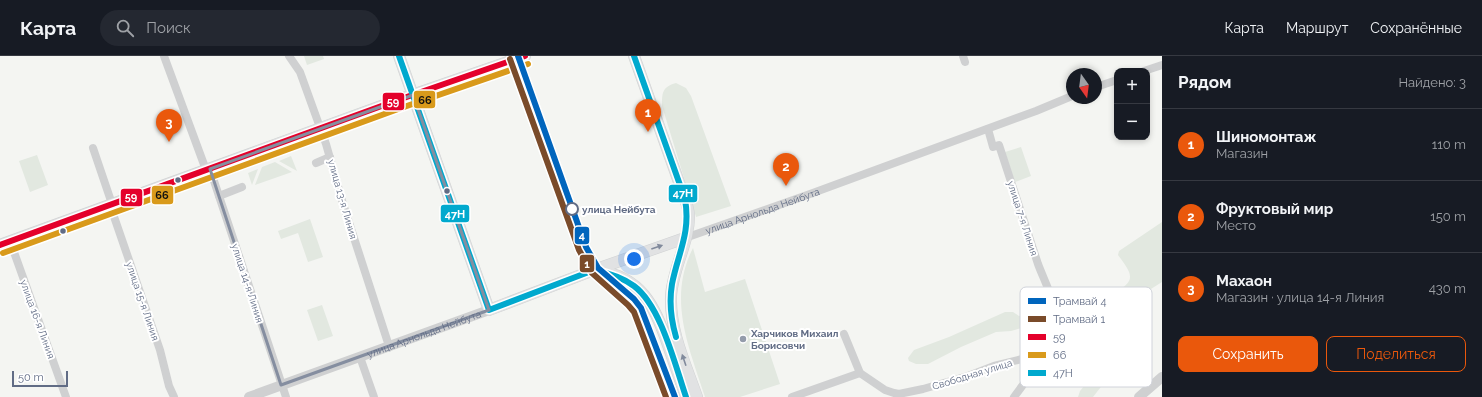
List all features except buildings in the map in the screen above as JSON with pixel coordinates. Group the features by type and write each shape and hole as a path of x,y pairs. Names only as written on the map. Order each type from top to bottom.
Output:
{"main road":[{"path":"399,56 489,310"},
{"path":"5,243 512,58 525,56"},
{"path":"634,56 689,212 688,225 672,285 671,296 674,331 697,397"},
{"name":"улица Арнольда Нейбута","path":"489,310 592,270 685,238"},
{"path":"592,270 610,272 622,277 638,288 651,302 659,319 686,397"}],"street":[{"name":"улица 14-я Линия","path":"164,56 219,196 286,397"},
{"name":"улица 13-я Линия","path":"289,56 300,72 320,128 389,346"},
{"path":"512,58 570,224 592,270"},
{"path":"1150,69 1162,65"},
{"path":"1102,85 1114,81"},
{"name":"улица Арнольда Нейбута","path":"685,238 988,129 1066,98"},
{"name":"улица 7-я Линия","path":"988,129 993,147 999,145 1047,287"},
{"name":"улица 15-я Линия","path":"93,148 160,350 169,386 174,397"},
{"path":"316,163 330,157"},
{"path":"219,196 242,187"},
{"name":"улица 16-я Линия","path":"5,243 66,397"},
{"name":"улица Арнольда Нейбута","path":"249,397 489,310"},
{"path":"792,397 860,373 844,334"},
{"path":"360,357 374,397"},
{"name":"Свободная улица","path":"860,373 885,390 899,394 923,389 968,376 994,366 1020,360"},
{"path":"1152,386 1162,377"},
{"path":"1014,397 1021,387"},
{"path":"1139,397 1150,387"}],"highlighted area":[{"path":"413,95 489,310 281,385 210,169"}],"shaded area":[{"path":"304,56 323,56 324,59 307,65"},
{"path":"676,83 686,88 691,96 731,206 696,217 662,106 662,97 665,89"},
{"path":"1021,147 1031,176 1015,182 1005,152"},
{"path":"37,155 48,185 30,192 19,161"},
{"path":"291,156 297,171 279,161"},
{"path":"275,162 292,172 255,185 262,167"},
{"path":"258,169 252,185 248,173"},
{"path":"310,219 323,257 308,262 298,233 281,239 278,231"},
{"path":"1162,222 1162,282 1152,288 1152,287 1123,287 1129,281 1130,277 1127,268 1118,255 1119,251"},
{"path":"693,248 705,292 745,279 780,384 740,397 705,397 687,341 681,304 685,267"},
{"path":"322,305 333,336 318,341 307,310"},
{"path":"1005,312 1013,312 1019,316 1020,328 996,332 961,347 928,364 916,364 909,361 908,358 914,350 949,337"},
{"path":"1083,387 1101,387 1093,397 1078,397"}],"tram line":[{"name":"4","path":"518,56 586,247 598,268 634,299 641,308 675,397"},
{"name":"1","path":"510,59 579,250 592,273 634,312 666,397"}],"transit line":[{"name":"47Н","path":"399,56 489,310 594,270 620,278 634,286 644,295 652,307 666,337 686,397"},
{"name":"59","path":"0,245 398,100 525,56"},
{"name":"47Н","path":"634,56 685,199 685,233 672,284 671,297 672,318 676,337"},
{"name":"66","path":"3,253 401,108 528,64"}],"place":[{"name":"Шиномонтаж","path":"648,132"},
{"name":"Махаон","path":"169,142"},
{"name":"Фруктовый мир","path":"786,186"},
{"name":"улица Нейбута","path":"572,209"},
{"name":"Харчиков Михаил Борисовчи","path":"743,339"}]}
